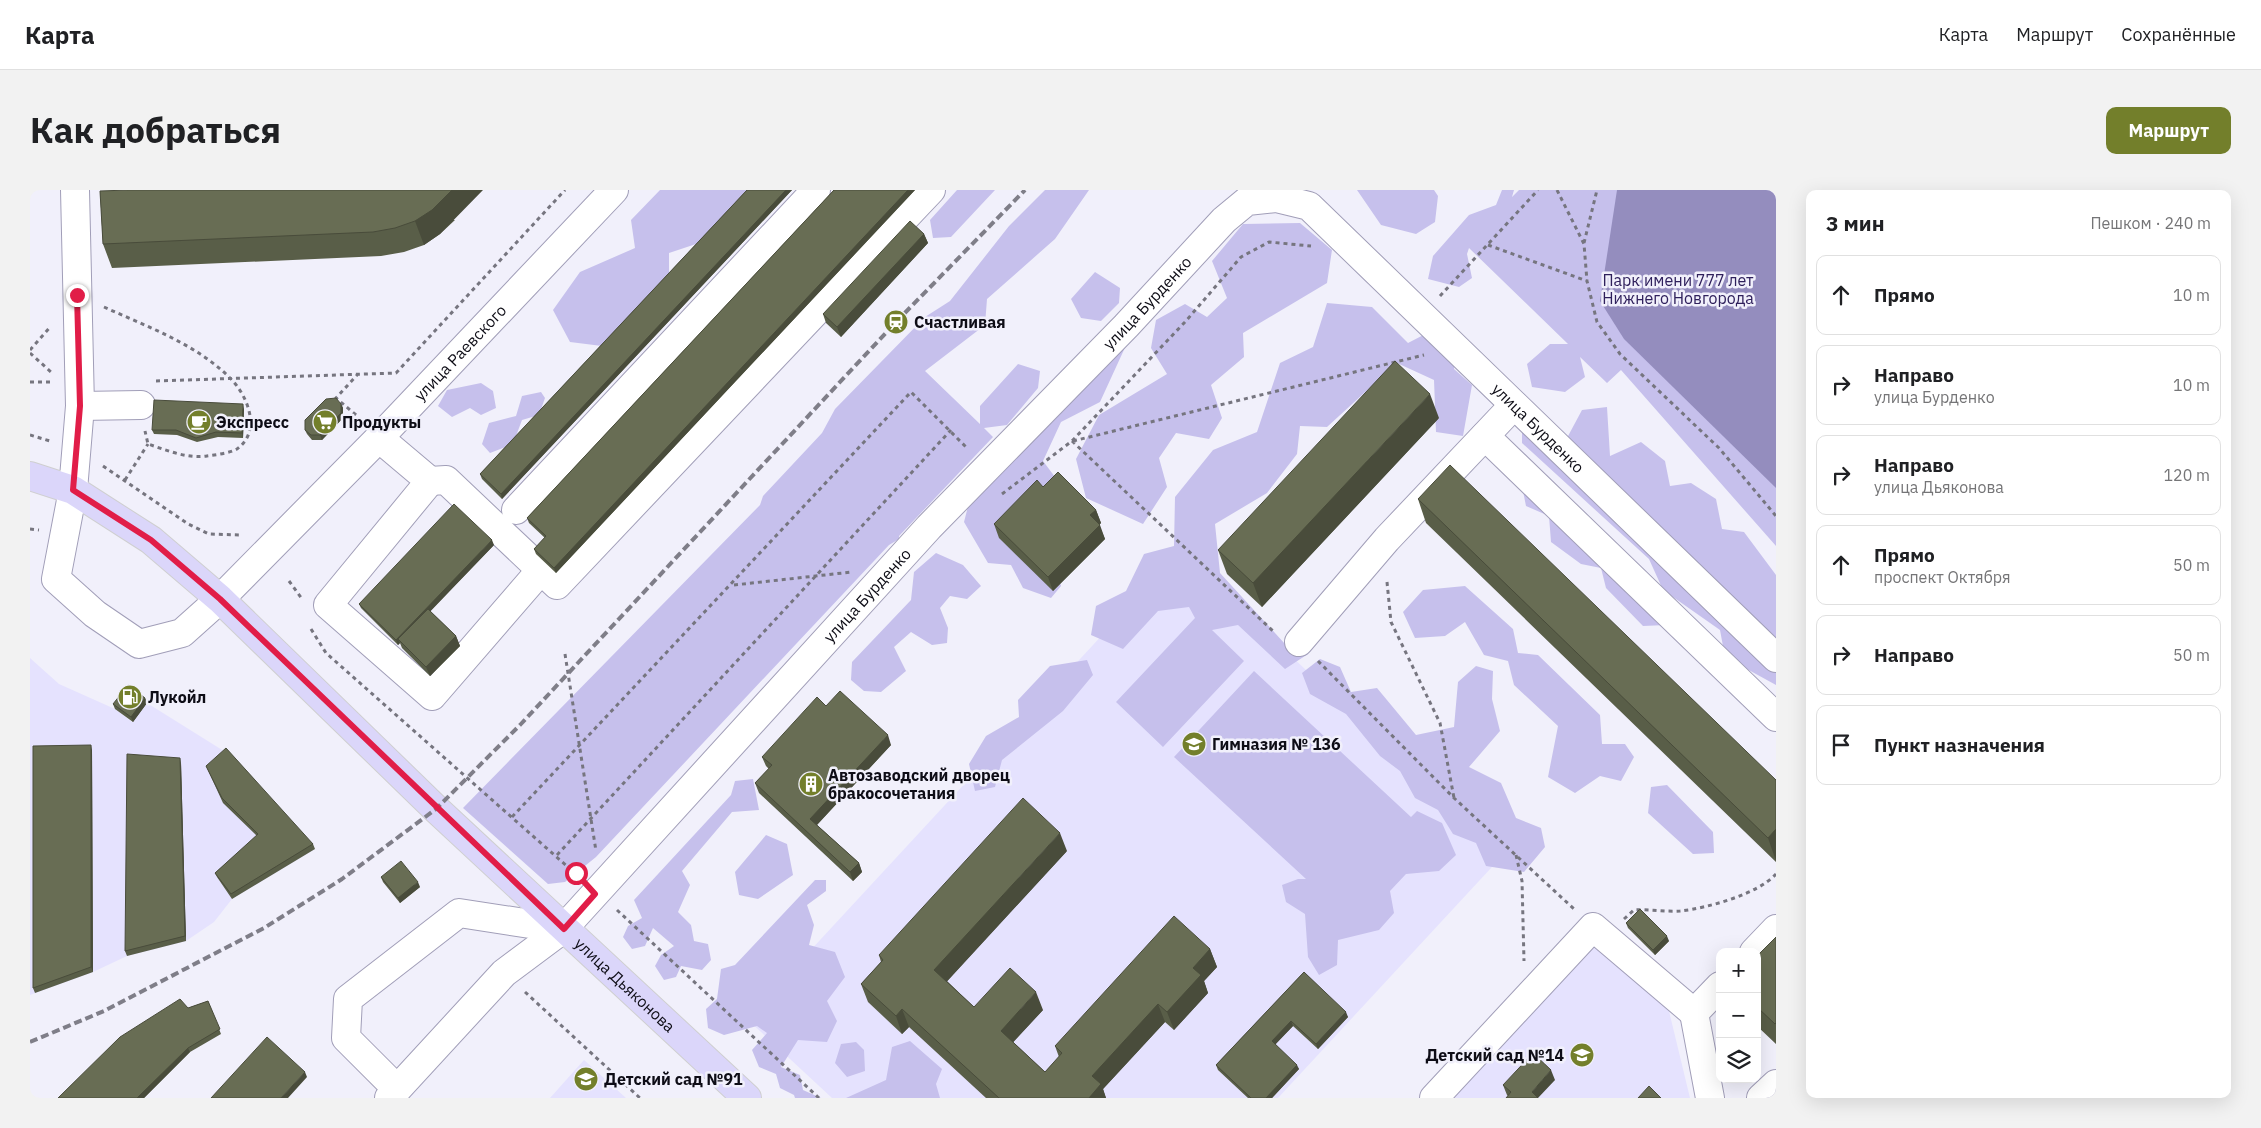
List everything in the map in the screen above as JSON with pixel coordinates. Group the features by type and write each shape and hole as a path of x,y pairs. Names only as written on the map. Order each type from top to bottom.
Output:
{"main road":[{"name":"улица Дьяконова","path":"30,476 73,490 151,540 220,599 564,929 748,1098"}],"street":[{"path":"73,490 80,406 74,190"},
{"name":"улица Раевского","path":"73,490 56,579 95,614 139,644 182,633 220,599 380,438 614,190"},
{"path":"516,510 816,190"},
{"path":"380,438 430,481 446,480 557,585 931,190"},
{"name":"улица Бурденко","path":"393,1094 504,973 603,899 890,570 986,468 1126,326 1224,220 1247,201 1278,194 1309,206 1776,658"},
{"path":"80,406 141,405"},
{"path":"1299,642 1388,539 1514,405"},
{"path":"1485,436 1776,716"},
{"path":"430,481 328,605 432,696 541,570"},
{"path":"393,1094 346,1038 348,999 459,913 564,929"},
{"path":"1758,948 1776,929"},
{"path":"1434,1098 1526,999 1599,932 1694,1013 1710,1098"},
{"path":"1694,1013 1716,990"},
{"path":"1761,1098 1776,1084"}],"path":[{"path":"125,480 148,444 137,381 396,373 565,190"},
{"path":"1422,315 1538,190"},
{"path":"1557,190 1584,244"},
{"path":"1597,190 1584,244 1587,281 1597,322 1620,354 1719,448 1776,516"},
{"path":"996,499 1072,441 1185,322 1241,257 1270,242 1320,248"},
{"path":"1488,245 1587,281"},
{"path":"77,295 181,342 231,379 244,398 251,414 246,439 236,449 206,456 197,456 180,455 148,444"},
{"path":"30,353 56,377"},
{"path":"1072,441 1426,354"},
{"path":"356,415 336,398 358,374"},
{"path":"512,817 580,747 911,392 951,430 986,468"},
{"path":"557,856 951,430"},
{"path":"1072,441 1286,644 1299,642 1454,798 1599,932 1634,910 1679,911 1713,905 1768,883 1776,874"},
{"path":"76,450 125,480 188,524 209,534 239,535"},
{"path":"1388,539 1386,572 1391,622 1440,723 1454,798"},
{"path":"732,585 818,574 890,570"},
{"path":"289,582 302,597 304,605"},
{"path":"309,621 326,652 557,856 819,1098"},
{"path":"565,654 603,899"},
{"path":"1516,854 1522,881 1526,999"},
{"path":"504,973 640,1098"}],"shaded area":[{"name":"Парк имени 777 лет Нижнего Новгорода","path":"1617,190 1776,190 1776,488 1624,339 1600,301"},
{"name":"Гимназия № 136","path":"1179,552 1504,854 1278,1098 832,1098 747,1019"},
{"path":"30,658 59,684 115,709 132,722 147,703 227,753 315,849 232,899 214,922 186,941 127,956 93,972 30,995"},
{"name":"Детский сад №14","path":"1594,938 1669,1011 1690,1098 1444,1098"},
{"name":"Детский сад №91","path":"584,1060 626,1098 550,1098"}],"green space":[{"path":"660,190 748,190 696,244 669,253 669,274 602,346 570,342 553,310 580,272 635,248 631,220"},
{"path":"957,190 995,190 951,237 933,238 930,220"},
{"path":"1045,190 1089,190 1055,239 987,299 985,325 925,371 980,424 980,406 1018,364 1040,371 1038,388 1007,425 984,428 993,437 899,536 899,539 889,545 596,857 565,882 548,884 463,808 760,505 763,496 822,433 835,409 925,317 950,301 1009,226"},
{"path":"1357,190 1434,190 1438,196 1435,222 1416,234 1381,225"},
{"name":"Парк имени 777 лет Нижнего Новгорода","path":"1502,190 1514,190 1512,197 1519,190 1776,190 1776,546 1621,370 1607,383 1580,357 1585,377 1565,392 1532,387 1527,364 1550,344 1568,344 1469,248 1467,254 1472,278 1459,287 1428,279 1433,256 1469,215 1496,205"},
{"path":"1300,223 1332,250 1327,283 1243,333 1244,357 1211,385 1222,418 1209,439 1176,433 1159,458 1167,487 1143,524 1086,498 1076,459 1099,415 1167,374 1151,348 1156,320 1185,304 1207,317 1227,298 1212,261 1243,224"},
{"path":"1095,272 1120,288 1119,303 1101,321 1081,318 1071,299"},
{"path":"1327,303 1372,307 1408,343 1435,329 1456,348 1454,369 1472,385 1463,436 1436,432 1434,380 1397,363 1327,427 1300,426 1297,454 1267,493 1215,524 1220,573 1285,644 1299,642 1308,654 1285,669 1238,625 1212,630 1244,661 1163,747 1116,702 1195,618 1189,607 1158,611 1123,649 1091,635 1096,606 1126,591 1144,554 1174,546 1175,497 1213,450 1257,432 1280,363 1313,347"},
{"path":"1128,341 1100,402 1061,422 1043,461 1055,477 1054,562 1061,586 1051,598 1023,588 1011,565 988,563 964,522 972,491"},
{"path":"481,383 493,391 496,408 481,415 470,408 452,417 438,406 447,390"},
{"path":"541,392 545,398 539,415 522,420 513,444 490,453 482,444 489,423 516,416 522,396"},
{"path":"1607,407 1610,456 1641,442 1665,461 1670,486 1691,483 1716,499 1722,529 1744,532 1776,575 1776,685 1725,657 1720,630 1663,590 1649,559 1522,443 1522,423 1567,438 1582,410"},
{"path":"1521,481 1666,625 1643,626 1606,588 1601,568 1581,564 1551,542 1549,516 1526,506"},
{"path":"936,553 963,565 981,586 967,599 950,596 940,608 948,628 947,643 932,645 911,632 894,647 906,671 881,692 864,691 851,680 852,662 911,600 914,572"},
{"path":"1465,586 1513,629 1518,653 1538,655 1600,715 1602,744 1625,744 1634,757 1621,781 1600,776 1575,793 1548,777 1558,726 1514,685 1508,661 1484,655 1465,622 1445,636 1415,638 1403,612 1423,590"},
{"path":"1320,659 1340,667 1351,692 1377,688 1416,735 1454,727 1458,682 1476,666 1493,671 1492,699 1500,731 1469,767 1501,783 1516,818 1541,828 1545,847 1524,872 1486,866 1476,843 1453,834 1438,810 1415,798 1400,771 1380,756 1346,714 1310,694 1302,673"},
{"path":"1087,660 1093,675 1063,711 1002,760 995,787 975,791 969,764 986,736 1019,717 1018,700 1050,666"},
{"path":"1254,671 1411,817 1417,811 1442,823 1456,855 1439,871 1406,874 1390,891 1394,913 1379,930 1338,940 1337,965 1319,975 1308,957 1305,914 1286,902 1282,885 1298,879 1306,879 1174,757"},
{"path":"753,779 759,810 732,812 682,871 690,885 678,912 691,925 694,941 708,944 711,960 702,970 681,966 676,977 664,980 655,966 661,955 674,946 653,928 645,946 632,949 623,937 628,926 642,918 634,900 731,795 735,781"},
{"path":"1667,785 1713,832 1714,853 1693,854 1648,813 1651,787"},
{"path":"766,835 787,844 793,875 758,899 739,895 735,872"},
{"path":"815,880 826,880 826,891 807,905 814,925 809,945 835,952 845,977 827,1001 837,1021 827,1042 798,1040 781,1067 800,1075 803,1090 821,1098 795,1098 794,1095 780,1088 776,1074 759,1067 752,1050 767,1033 757,1026 724,1035 708,1028 706,1009 717,999 721,969 735,965"},
{"path":"910,1041 942,1069 936,1084 940,1098 846,1098 886,1080 892,1047"},
{"path":"856,1042 864,1050 865,1071 847,1077 835,1063 841,1044"}],"building":[{"path":"452,190 432,210 415,221 395,228 373,232 103,244 100,191"},
{"path":"747,190 786,190 501,494 480,474"},
{"path":"834,190 908,190 554,568 534,549 546,536 527,518"},
{"path":"910,221 924,234 837,327 823,314"},
{"path":"1395,361 1430,394 1253,583 1218,550"},
{"name":"Продукты","path":"336,398 341,404 341,413 320,435 311,435 305,430 305,420 326,399"},
{"name":"Экспресс","path":"154,400 243,404 242,433 216,432 196,438 176,430 152,430"},
{"path":"1450,465 1776,780 1776,829 1768,838 1418,499"},
{"path":"1058,472 1096,510 1090,515 1100,525 1048,577 994,524 1037,480 1043,487"},
{"path":"454,504 492,540 396,640 359,604"},
{"path":"428,609 456,636 426,667 398,639"},
{"path":"128,685 145,698 131,717 113,704"},
{"name":"Автозаводский дворец бракосочетания","path":"840,691 888,735 810,819 859,863 850,872 755,783 772,765 762,757 817,697 826,706"},
{"path":"91,745 91,967 33,988 33,746"},
{"path":"226,748 313,844 231,894 215,873 258,834 222,798 206,766"},
{"path":"127,754 180,758 185,936 125,951"},
{"path":"1023,798 1060,833 934,970 974,1007 1010,968 1036,992 1001,1031 1045,1072 1062,1053 1055,1046 1174,916 1210,949 1193,968 1201,975 1167,1012 1158,1004 1092,1076 1101,1084 1089,1098 999,1098 902,1009 896,1016 861,984 883,960 879,955"},
{"path":"401,861 418,882 398,898 381,877"},
{"path":"1640,909 1667,936 1653,950 1626,923"},
{"path":"1776,937 1775,1024 1761,1011 1761,952"},
{"path":"1304,972 1346,1012 1316,1044 1291,1021 1272,1041 1297,1065 1266,1098 1251,1098 1216,1065"},
{"path":"180,999 188,1008 208,1001 220,1029 188,1048 137,1098 58,1098 120,1037"},
{"path":"267,1037 305,1072 281,1098 211,1098"},
{"path":"1533,1053 1551,1070 1532,1092 1538,1098 1506,1098 1511,1092 1503,1085"},
{"path":"1649,1086 1661,1098 1638,1098"}],"railway":[{"path":"30,1042 104,1011 264,928 342,879 436,809 520,725 896,322 1025,190"}],"place":[{"name":"Счастливая","path":"896,322"},
{"name":"Экспресс","path":"199,422"},
{"name":"Продукты","path":"325,422"},
{"name":"Лукойл","path":"130,697"},
{"name":"Гимназия № 136","path":"1194,744"},
{"name":"Автозаводский дворец бракосочетания","path":"811,784"},
{"name":"Детский сад №14","path":"1582,1055"},
{"name":"Детский сад №91","path":"586,1079"}],"route":[{"path":"77,295 80,406 73,490 151,540 220,599 436,809 564,929 595,894 576,873"}]}
